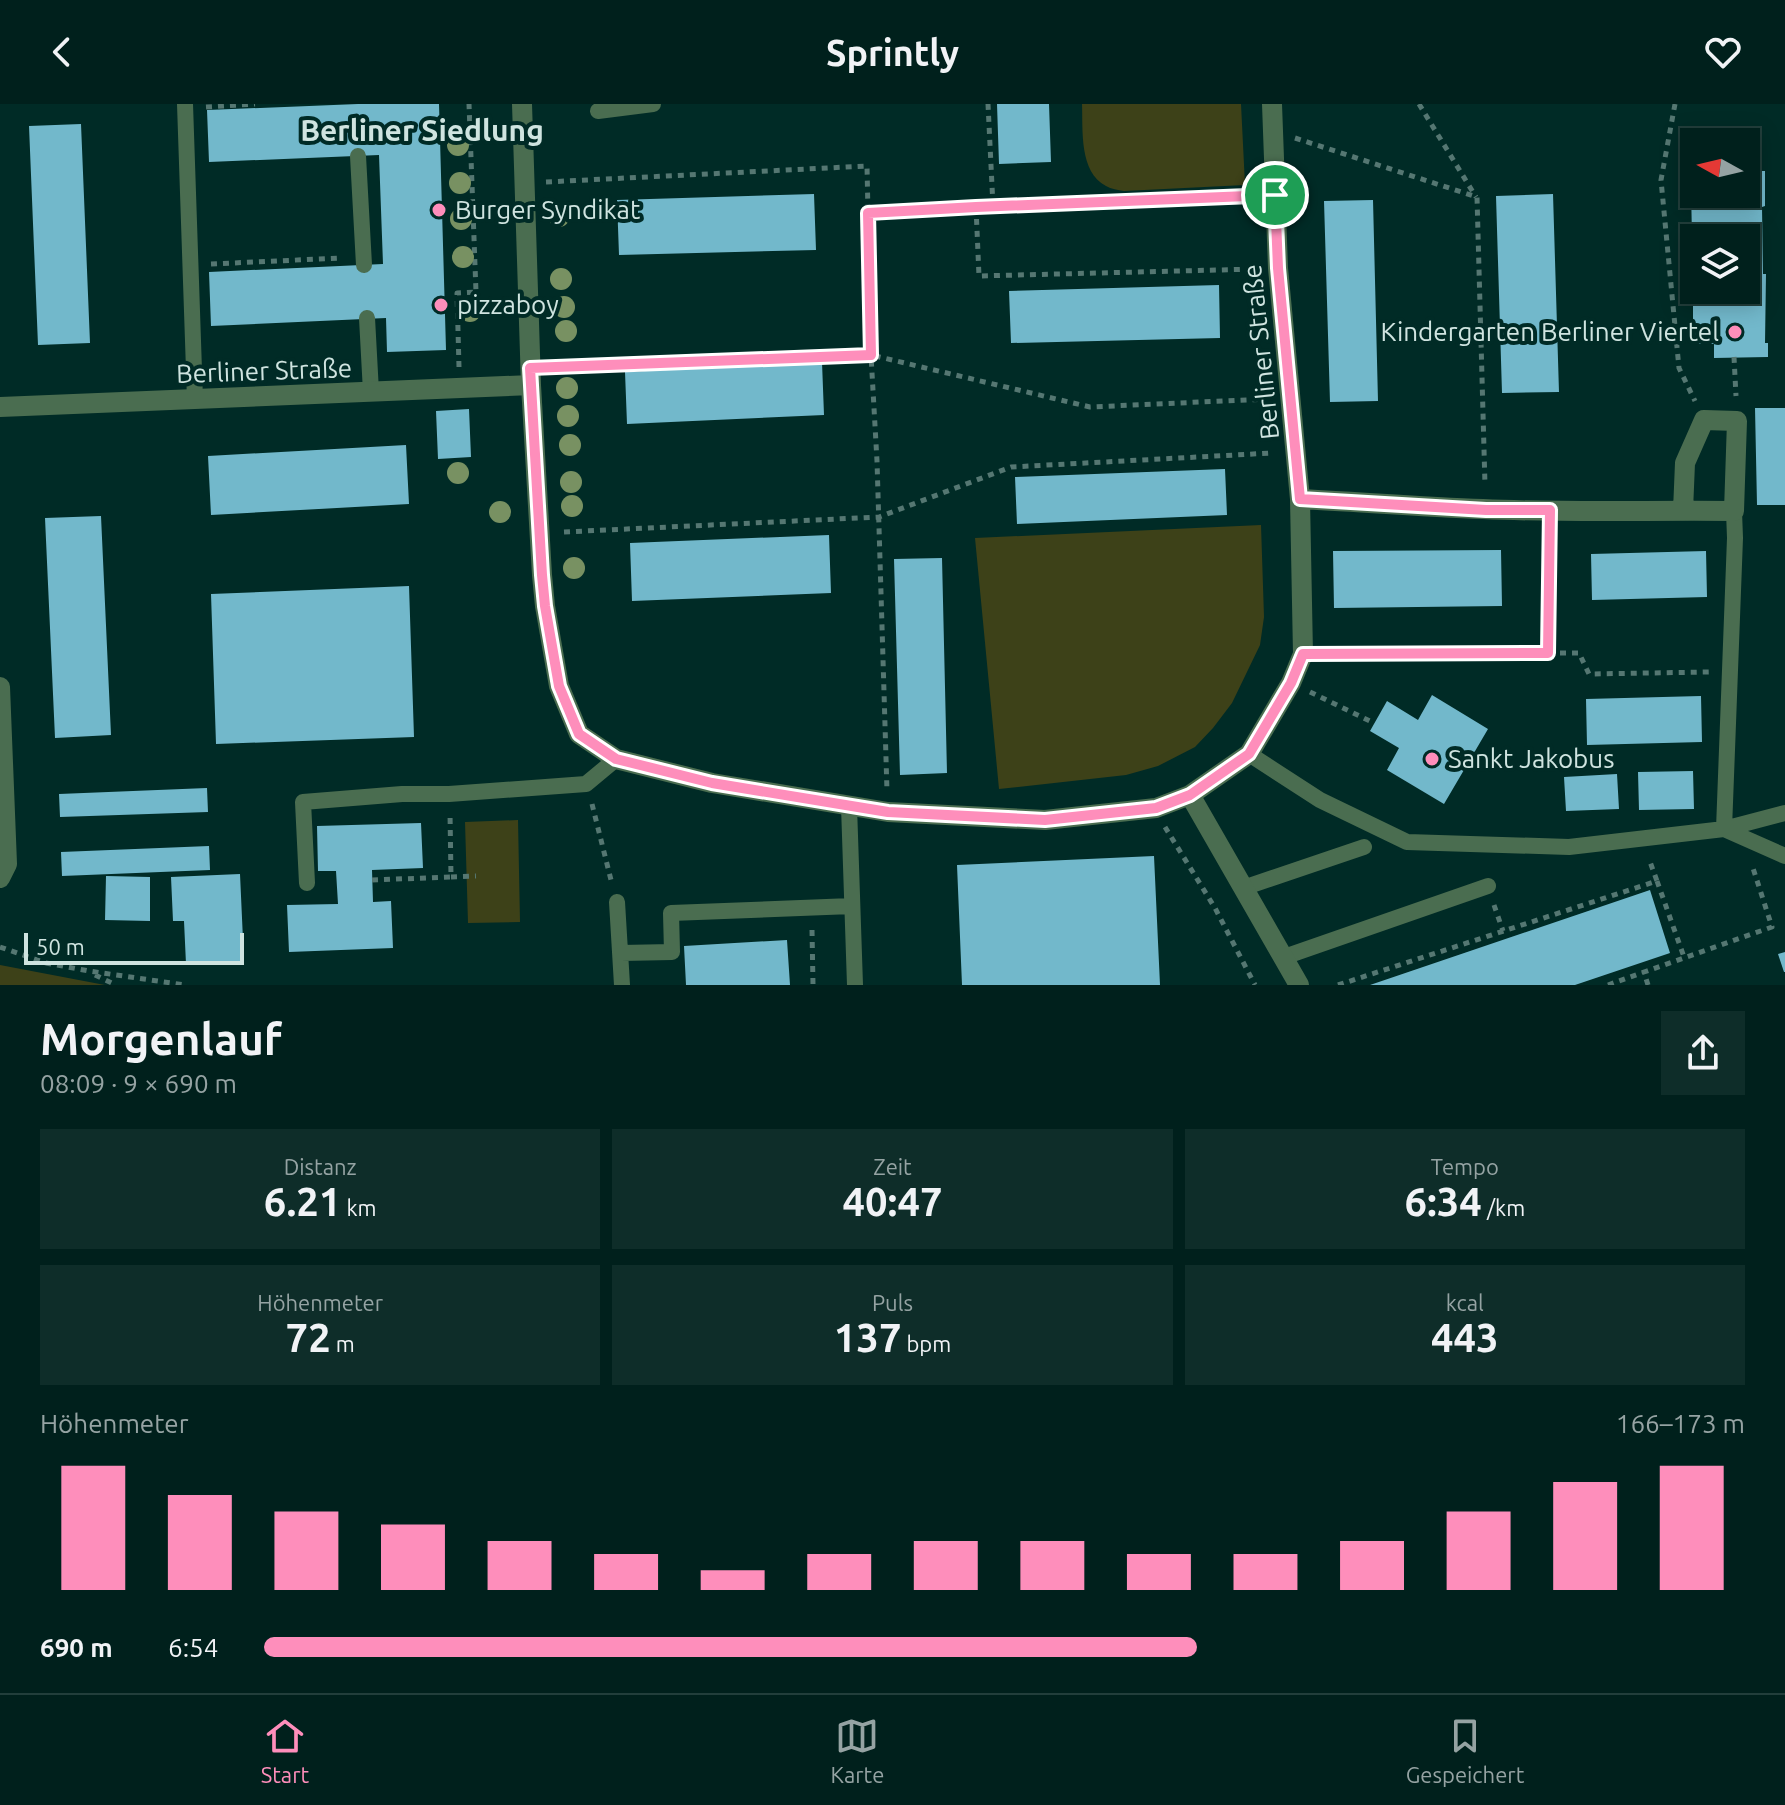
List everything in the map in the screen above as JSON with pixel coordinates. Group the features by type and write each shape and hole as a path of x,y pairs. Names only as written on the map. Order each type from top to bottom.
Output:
{"street":[{"name":"Berliner Straße","path":"522,104 531,377 545,606 559,686 579,734 616,759 712,783 888,812 1045,820 1156,808 1190,795 1249,754 1291,683 1303,654 1300,499 1278,268 1272,104"},
{"name":"Berliner Straße","path":"0,407 460,388 531,377"},
{"path":"1300,499 1486,510 1550,510 1683,511 1734,511 1737,421 1704,420 1685,463 1683,511"},
{"path":"0,687 7,864 0,878"},
{"path":"1190,795 1299,985"}],"lane":[{"path":"598,111 653,104"},
{"path":"185,106 195,400"},
{"path":"358,156 364,261"},
{"path":"367,318 371,392"},
{"path":"1724,829 1734,511"},
{"path":"1249,754 1320,800 1407,842 1569,847 1724,829 1785,813"},
{"path":"307,883 303,802 586,784 616,759"},
{"path":"849,806 855,985"},
{"path":"1724,829 1785,856"},
{"path":"1243,888 1364,847"},
{"path":"1284,957 1488,886"},
{"path":"617,902 622,985"},
{"path":"621,953 672,952 671,913 852,906"}],"path":[{"path":"185,106 255,104"},
{"path":"460,388 457,293 476,292 469,104"},
{"path":"988,104 993,206"},
{"path":"1419,104 1477,197 1486,510"},
{"path":"1675,104 1661,180 1679,368 1704,420"},
{"path":"1272,130 1477,197"},
{"path":"525,183 867,166 888,812"},
{"path":"868,213 1275,195"},
{"path":"976,207 979,276 1278,268"},
{"path":"191,265 364,261"},
{"path":"531,377 871,355 1090,407 1290,398"},
{"path":"1734,357 1737,421"},
{"path":"539,533 879,517 1011,467 1296,451"},
{"path":"1548,653 1550,510"},
{"path":"1303,654 1579,653 1589,674 1730,672"},
{"path":"1291,683 1374,723"},
{"path":"586,784 617,902"},
{"path":"449,794 451,877"},
{"path":"1156,808 1215,908 1255,985"},
{"path":"1643,839 1684,957"},
{"path":"1608,985 1772,927 1744,839"},
{"path":"372,880 476,876"},
{"path":"1338,985 1657,881"},
{"path":"812,908 813,985"},
{"path":"0,947 46,963 185,985"},
{"path":"89,971 116,985"},
{"path":"1644,972 1648,985"}],"green space":[{"path":"1082,104 1241,104 1245,185 1124,191 1108,187 1097,180 1087,161"},
{"path":"1261,525 1264,617 1260,645 1232,703 1195,747 1158,766 1126,775 999,789 975,538"},
{"path":"518,820 520,922 468,923 465,822"},
{"path":"0,965 105,985 0,985"}],"building":[{"path":"439,104 446,350 387,352 386,318 211,326 209,272 383,264 379,155 209,162 207,110"},
{"path":"997,104 1049,104 1051,162 999,164"},
{"path":"81,124 90,343 38,345 29,126"},
{"path":"1761,137 1762,171 1765,171 1763,274 1766,274 1765,343 1768,343 1768,357 1714,358 1714,344 1693,344 1693,304 1760,304 1760,224 1692,224 1691,208 1760,208"},
{"path":"814,194 816,250 619,255 617,200"},
{"path":"1553,194 1559,392 1502,393 1496,196"},
{"path":"1373,200 1378,401 1330,402 1324,201"},
{"path":"1219,285 1220,338 1011,343 1009,291"},
{"path":"822,362 824,415 627,424 625,372"},
{"path":"1755,408 1785,408 1785,505 1757,505"},
{"path":"469,409 471,457 438,459 436,411"},
{"path":"406,445 409,504 211,515 208,456"},
{"path":"1225,469 1227,515 1017,524 1015,477"},
{"path":"101,516 111,735 55,738 45,518"},
{"path":"829,535 831,593 632,601 630,543"},
{"path":"1501,550 1502,606 1334,608 1333,551"},
{"path":"1706,551 1707,597 1592,600 1591,554"},
{"path":"942,558 947,773 900,775 894,559"},
{"path":"409,586 414,737 216,744 211,594"},
{"name":"Sankt Jakobus","path":"1432,695 1488,729 1444,804 1387,770 1399,748 1370,731 1387,701 1418,720"},
{"path":"1701,696 1702,742 1587,745 1586,699"},
{"path":"1693,771 1694,809 1639,810 1638,772"},
{"path":"1617,774 1619,809 1566,811 1564,777"},
{"path":"207,788 208,812 60,817 59,794"},
{"path":"421,823 423,868 372,870 373,902 391,901 393,948 289,952 287,905 338,904 336,871 318,871 317,826"},
{"path":"209,846 210,870 62,876 61,852"},
{"path":"1154,856 1160,985 962,985 957,865"},
{"path":"240,874 244,962 186,964 184,921 173,921 171,877"},
{"path":"106,876 150,877 150,921 105,920"},
{"path":"1650,890 1670,953 1575,985 1370,985"},
{"path":"787,940 790,985 686,985 684,946"},
{"path":"1785,952 1785,972 1784,972 1778,954"}],"place":[{"name":"Burger Syndikat","path":"439,210"},
{"name":"pizzaboy","path":"441,305"},
{"name":"Kindergarten Berliner Viertel","path":"1735,332"},
{"name":"Sankt Jakobus","path":"1432,759"}],"district":[{"name":"Berliner Siedlung","path":"422,131"}],"route":[{"path":"1275,195 1278,268 1300,499 1486,510 1550,510 1548,653 1303,654 1291,683 1249,754 1190,795 1156,808 1045,820 888,812 712,783 616,759 579,734 559,686 545,606 530,368 871,355 868,213 1275,195"}]}
